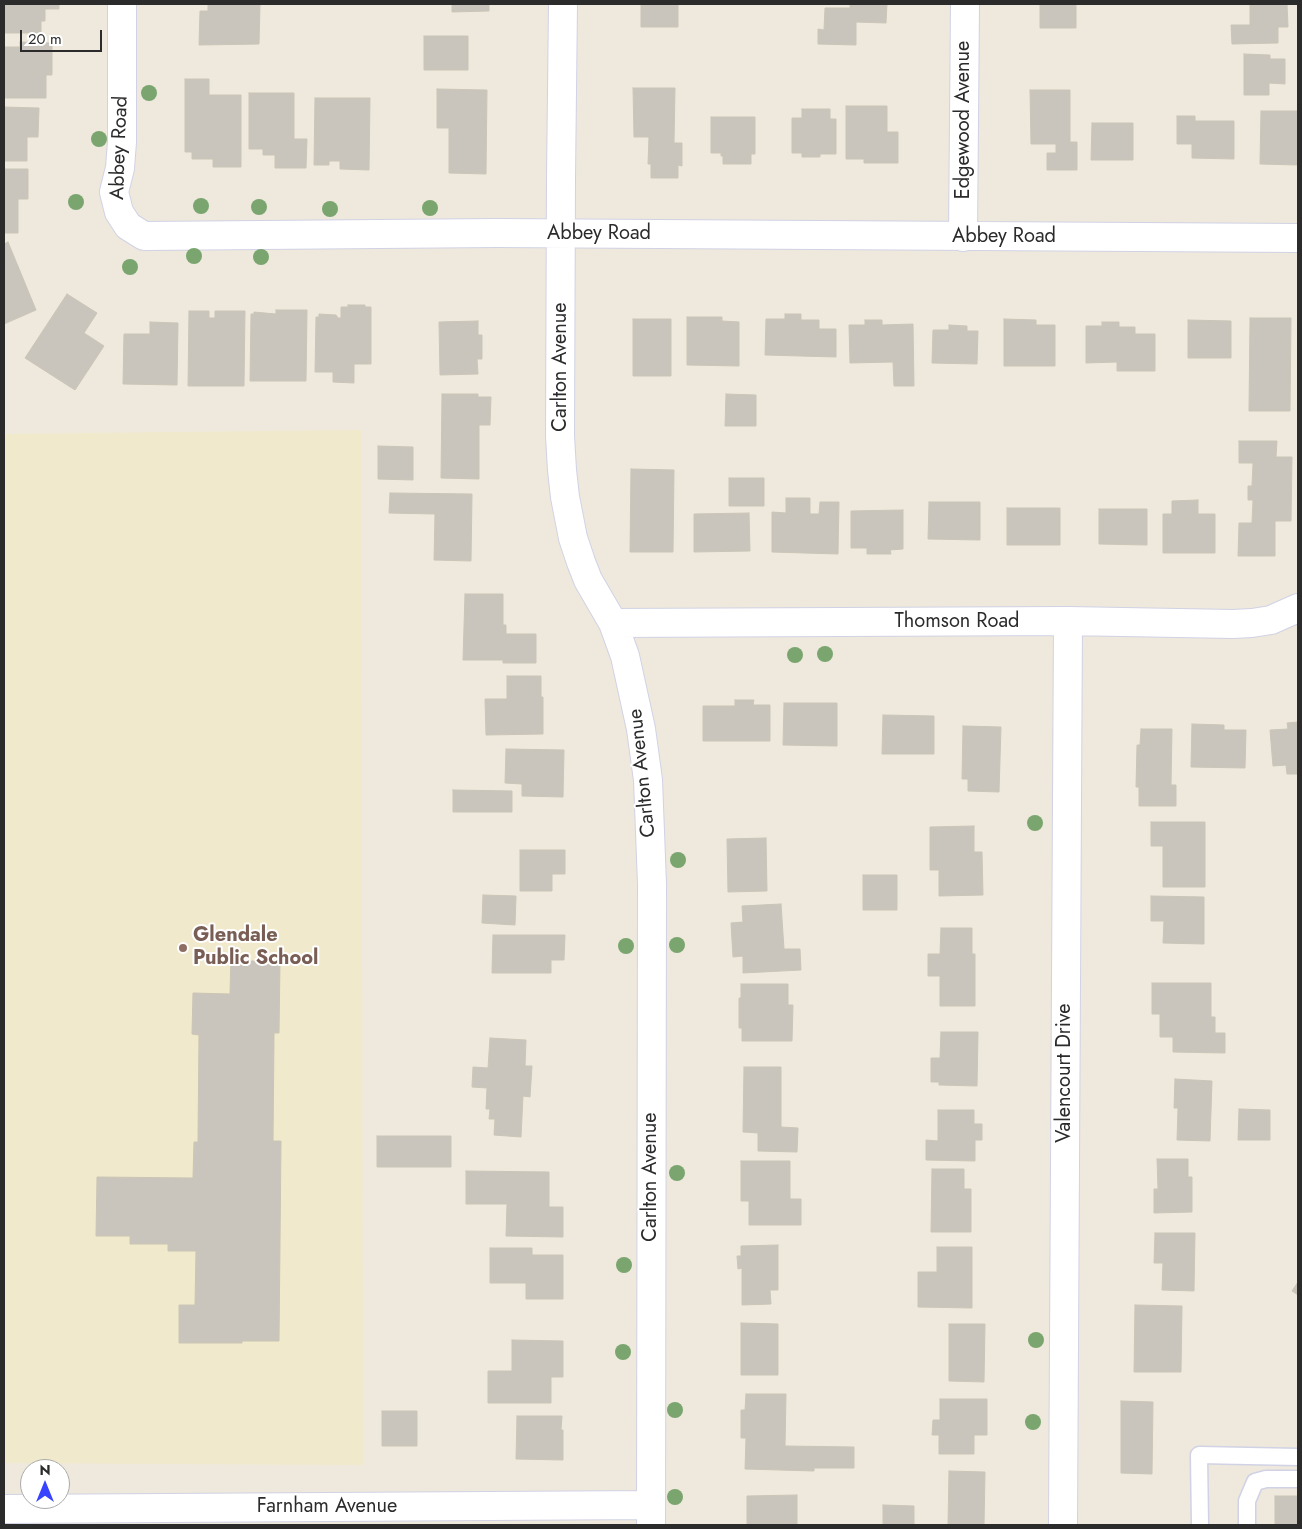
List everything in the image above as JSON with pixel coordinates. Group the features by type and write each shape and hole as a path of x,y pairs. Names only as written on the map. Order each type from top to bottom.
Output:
{"street":[{"name":"Abbey Road","path":"122,4 122,142 120,168 114,192 118,212 128,226 144,236 561,234 1298,238"},
{"name":"Carlton Avenue","path":"563,4 560,436 565,498 573,538 581,562 588,580 612,623 627,663 642,730 648,780 652,884 651,1515"},
{"name":"Edgewood Avenue","path":"963,237 965,4"},
{"name":"Thomson Road","path":"612,623 1068,621 1252,623 1271,620 1298,608"},
{"name":"Valencourt Drive","path":"1063,1525 1068,621"},
{"name":"Farnham Avenue","path":"4,1509 651,1515"}],"lane":[{"path":"1200,1525 1200,1455 1298,1456"},
{"path":"1247,1525 1247,1501 1255,1482 1266,1479 1298,1479"}],"shaded area":[{"name":"Glendale Public School","path":"361,430 363,1465 70,1463 70,1459 20,1459 20,1463 4,1463 4,434"}],"building":[{"path":"4,4 59,4 59,9 45,9 45,21 41,21 41,33 4,33"},
{"path":"208,4 260,4 259,44 199,45 200,11 208,11"},
{"path":"452,4 489,4 489,11 452,12"},
{"path":"641,4 678,4 678,27 641,27"},
{"path":"850,4 887,4 886,23 856,22 856,45 818,44 818,29 824,30 825,8 850,8"},
{"path":"1040,4 1076,4 1076,28 1040,28"},
{"path":"1250,4 1287,4 1288,27 1278,27 1278,43 1232,44 1231,25 1250,25"},
{"path":"424,36 468,36 468,70 424,70"},
{"path":"20,42 52,43 52,75 46,75 46,98 4,98 4,47 20,47"},
{"path":"1244,54 1270,55 1270,59 1285,59 1285,84 1269,83 1269,95 1244,95"},
{"path":"185,79 209,79 209,95 241,95 241,167 213,167 213,159 192,159 192,152 185,152"},
{"path":"633,88 675,88 674,143 682,143 682,166 678,165 678,178 651,178 651,164 648,164 649,137 634,137"},
{"path":"437,89 487,90 486,174 449,173 449,128 437,128"},
{"path":"1030,90 1070,90 1070,142 1077,142 1077,170 1047,170 1047,153 1056,153 1056,144 1031,144"},
{"path":"249,93 294,93 294,139 307,139 306,168 275,168 275,155 263,155 263,149 249,149"},
{"path":"315,98 370,98 369,170 340,169 340,161 329,161 329,165 314,165"},
{"path":"846,106 887,106 887,132 898,132 898,163 864,163 864,159 846,159"},
{"path":"4,107 39,108 38,137 27,137 27,161 4,161"},
{"path":"802,109 830,109 830,119 836,119 836,154 820,154 820,157 802,157 802,153 792,153 792,118 802,118"},
{"path":"1261,111 1298,111 1298,165 1260,164"},
{"path":"1177,116 1195,116 1195,121 1234,121 1234,159 1192,158 1192,144 1177,144"},
{"path":"711,117 755,117 755,154 751,154 751,164 723,164 721,153 711,153"},
{"path":"1092,123 1133,123 1133,160 1091,160"},
{"path":"4,169 28,169 28,199 18,199 18,233 4,233"},
{"path":"8,242 36,310 4,324 4,244"},
{"path":"67,294 97,313 84,333 104,346 75,390 25,358"},
{"path":"348,305 371,307 371,364 354,364 354,383 333,382 333,372 315,372 316,317 319,317 319,314 336,315 338,318 341,318 341,307 348,307"},
{"path":"276,310 307,310 306,381 250,381 251,314 254,314 254,312 276,314"},
{"path":"189,311 209,311 209,318 215,318 215,311 245,311 244,386 188,386"},
{"path":"785,314 801,314 801,320 819,320 819,329 836,329 836,357 765,355 766,319 785,319"},
{"path":"687,317 722,317 722,321 739,322 739,366 687,365"},
{"path":"1250,318 1291,318 1290,411 1249,411"},
{"path":"633,319 671,319 671,376 633,376"},
{"path":"1004,319 1036,320 1036,325 1055,325 1055,366 1004,366"},
{"path":"865,320 882,320 882,325 913,324 914,386 894,386 893,362 850,363 849,325 865,325"},
{"path":"1188,320 1231,321 1231,358 1188,358"},
{"path":"478,321 478,335 482,335 482,359 477,359 478,374 440,375 439,322"},
{"path":"150,322 178,323 177,385 123,384 124,334 150,334"},
{"path":"1102,322 1119,322 1119,327 1135,327 1135,334 1155,334 1155,371 1117,371 1117,362 1086,363 1086,326 1102,326"},
{"path":"949,325 967,326 967,331 978,331 977,364 932,363 933,330 949,330"},
{"path":"442,394 478,394 478,397 491,397 490,425 479,425 479,479 441,478"},
{"path":"726,394 756,395 756,426 725,426"},
{"path":"1239,441 1277,441 1276,457 1292,457 1291,521 1275,521 1275,556 1238,556 1239,523 1252,523 1253,500 1248,500 1248,486 1252,486 1253,463 1239,463"},
{"path":"378,446 413,447 413,480 378,479"},
{"path":"631,469 674,470 673,552 630,552"},
{"path":"729,478 764,478 764,506 729,506"},
{"path":"390,493 472,494 471,561 434,560 435,514 389,513"},
{"path":"786,498 810,498 810,514 819,514 820,502 839,502 838,554 772,552 772,512 786,513"},
{"path":"1198,500 1198,514 1215,514 1215,553 1163,553 1163,514 1172,514 1172,501"},
{"path":"929,502 980,502 980,540 928,539"},
{"path":"1007,508 1060,508 1060,545 1007,545"},
{"path":"1099,509 1147,509 1147,545 1099,544"},
{"path":"903,510 903,549 890,550 891,554 867,554 867,548 851,548 851,511"},
{"path":"749,513 750,551 694,552 694,514"},
{"path":"465,594 503,594 503,625 506,625 506,634 536,634 536,663 503,663 503,660 463,660"},
{"path":"507,676 541,676 543,734 486,735 485,699 507,699"},
{"path":"735,700 754,700 753,705 770,705 770,741 703,741 703,706 735,706"},
{"path":"784,703 837,703 837,746 783,745"},
{"path":"883,715 934,716 934,754 882,754"},
{"path":"1298,722 1298,774 1287,774 1286,765 1273,766 1270,730 1288,729 1287,723"},
{"path":"1192,724 1224,725 1224,730 1246,730 1245,768 1191,767"},
{"path":"963,726 1001,727 999,792 968,791 968,779 962,779"},
{"path":"1141,729 1172,729 1171,785 1176,785 1176,806 1139,806 1139,787 1136,787 1137,745 1140,745"},
{"path":"506,749 564,750 563,797 522,796 522,784 505,783"},
{"path":"453,790 512,791 512,812 453,812"},
{"path":"1151,822 1205,822 1205,887 1163,887 1163,846 1151,846"},
{"path":"974,826 974,852 982,852 983,895 939,896 939,870 930,870 930,827"},
{"path":"766,838 767,891 728,892 727,839"},
{"path":"520,850 565,850 565,874 552,874 552,891 520,891"},
{"path":"863,875 897,875 897,910 863,910"},
{"path":"483,895 516,896 515,925 482,923"},
{"path":"1151,896 1204,897 1204,944 1163,943 1164,921 1151,921"},
{"path":"781,904 784,949 800,949 801,970 743,973 743,956 733,957 731,923 743,922 742,906"},
{"path":"941,928 972,928 972,954 975,954 975,1006 940,1006 940,976 928,976 928,954 940,954"},
{"path":"493,935 565,935 564,960 551,960 551,973 492,973"},
{"path":"231,955 243,955 243,961 280,961 279,1033 274,1033 273,1141 281,1141 279,1341 179,1343 179,1305 195,1305 196,1251 168,1251 168,1244 130,1244 130,1236 96,1236 97,1177 193,1178 194,1142 198,1142 199,1035 192,1034 193,993 230,994"},
{"path":"1152,983 1211,983 1211,1017 1215,1017 1215,1033 1225,1033 1225,1053 1173,1052 1173,1037 1160,1037 1160,1014 1152,1014"},
{"path":"741,984 788,984 788,1005 793,1005 792,1041 742,1041 742,1028 739,1028"},
{"path":"941,1032 978,1032 977,1086 939,1085 939,1082 931,1082 931,1058 940,1058"},
{"path":"490,1038 526,1040 525,1066 532,1066 530,1097 523,1096 521,1137 494,1135 495,1119 489,1119 490,1109 486,1109 487,1088 472,1087 473,1067 488,1068"},
{"path":"744,1067 781,1067 781,1127 798,1128 797,1152 758,1151 758,1133 743,1132"},
{"path":"1175,1079 1212,1081 1210,1141 1177,1140 1178,1108 1174,1108"},
{"path":"1239,1109 1270,1110 1270,1140 1238,1140"},
{"path":"938,1110 974,1110 974,1124 982,1124 982,1140 975,1140 975,1161 926,1160 926,1140 938,1141"},
{"path":"377,1136 451,1136 451,1167 377,1167"},
{"path":"1157,1159 1188,1159 1188,1177 1192,1177 1192,1212 1154,1213 1154,1189 1158,1189"},
{"path":"741,1161 790,1161 790,1199 801,1199 801,1225 749,1225 749,1201 741,1201"},
{"path":"932,1169 964,1169 964,1189 971,1189 971,1232 931,1232"},
{"path":"466,1171 549,1172 549,1207 563,1207 563,1237 506,1236 507,1204 466,1204"},
{"path":"1155,1233 1195,1233 1194,1291 1162,1290 1163,1263 1154,1263"},
{"path":"778,1245 778,1290 770,1290 771,1304 742,1305 742,1268 738,1269 737,1256 741,1256 741,1246"},
{"path":"937,1247 972,1247 972,1308 918,1307 918,1272 937,1272"},
{"path":"490,1248 532,1248 532,1255 563,1255 563,1299 526,1299 526,1283 490,1283"},
{"path":"1298,1282 1298,1295 1292,1291"},
{"path":"1135,1305 1182,1306 1181,1372 1134,1372"},
{"path":"741,1323 778,1324 778,1375 741,1375"},
{"path":"949,1324 985,1324 984,1382 949,1381"},
{"path":"512,1340 563,1341 563,1377 551,1377 551,1403 488,1403 488,1371 512,1371"},
{"path":"746,1394 786,1394 785,1446 854,1447 854,1468 814,1468 814,1471 745,1469 746,1438 741,1438 741,1410 745,1410"},
{"path":"940,1399 987,1399 987,1435 974,1435 974,1454 939,1454 939,1435 932,1435 933,1420 940,1420"},
{"path":"1121,1401 1153,1402 1152,1474 1121,1473"},
{"path":"382,1411 417,1411 417,1446 382,1446"},
{"path":"517,1416 562,1416 563,1460 516,1459"},
{"path":"949,1471 985,1472 984,1525 948,1525"},
{"path":"797,1495 797,1525 747,1525 747,1496"},
{"path":"1275,1496 1298,1496 1298,1525 1275,1525"},
{"path":"883,1505 914,1506 914,1525 883,1525"}],"place":[{"name":"Glendale Public School","path":"183,948"}]}
